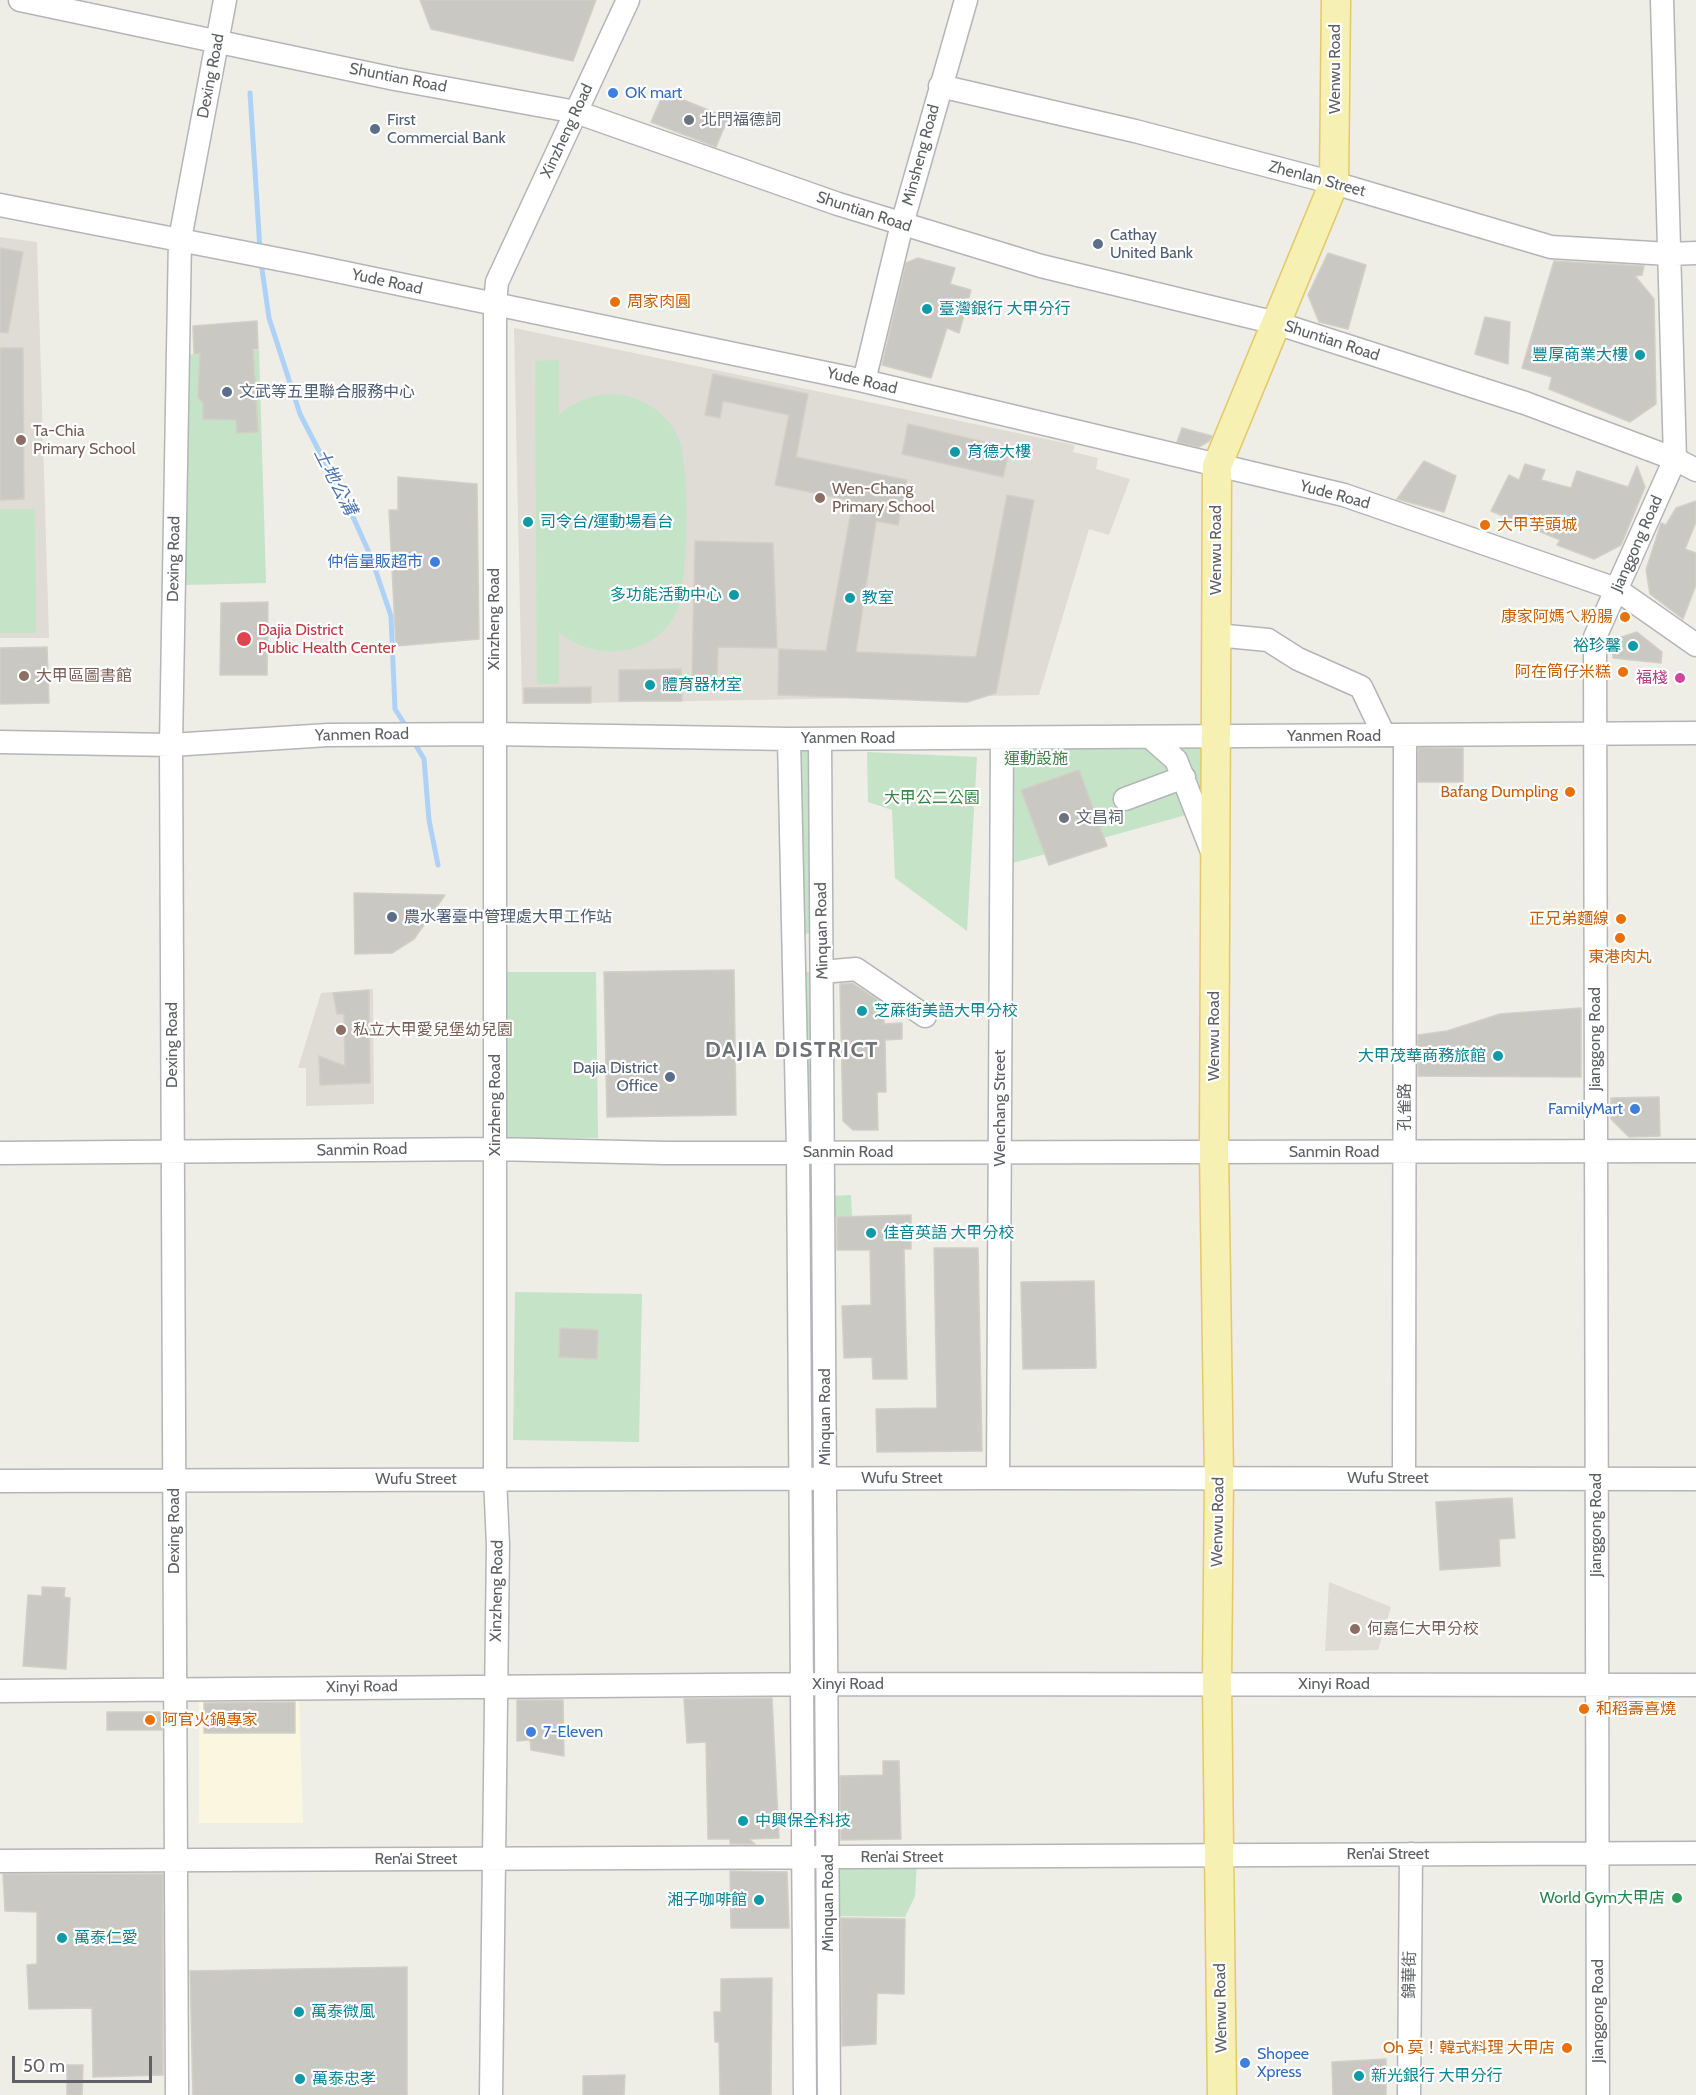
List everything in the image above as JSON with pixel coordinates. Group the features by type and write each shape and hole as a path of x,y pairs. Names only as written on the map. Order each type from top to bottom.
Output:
{"main road":[{"name":"Wenwu Road","path":"1222,2095 1216,1683 1219,1478 1214,1152 1217,466 1334,183 1336,0"}],"street":[{"name":"Shuntian Road","path":"20,0 395,79 576,112 902,224 1041,266 1276,323 1525,403 1675,459 1696,470"},
{"name":"Dexing Road","path":"177,2095 171,745 180,239 225,0"},
{"name":"Xinzheng Road","path":"491,2095 498,1545 495,1478 494,1149 495,303 497,282 628,0"},
{"name":"Minsheng Road","path":"864,381 902,224 966,0"},
{"name":"Jianggong Road","path":"1598,2095 1594,637 1675,459 1662,0"},
{"name":"Zhenlan Street","path":"940,86 1135,131 1334,183 1551,247 1669,254 1696,252"},
{"name":"Yude Road","path":"0,205 495,303 864,381 1344,495 1616,590 1696,645"},
{"path":"1216,635 1268,640 1298,659 1361,687 1394,735"},
{"name":"Yanmen Road","path":"0,742 171,745 328,735 493,734 819,739 1696,733"},
{"name":"孔雀路","path":"1394,735 1405,1152 1404,1478"},
{"path":"1150,737 1176,760 1215,858"},
{"name":"Wenchang Street","path":"998,1478 1002,738"},
{"name":"Minquan Road","path":"789,739 798,1152 806,2095"},
{"name":"Minquan Road","path":"819,739 824,1152 829,2095"},
{"path":"1125,799 1184,777"},
{"path":"793,952 856,969 925,1016"},
{"name":"Sanmin Road","path":"0,1153 494,1149 665,1154 1696,1151"},
{"name":"Wufu Street","path":"0,1481 495,1478 1696,1479"},
{"name":"Xinyi Road","path":"0,1691 802,1684 1696,1685"},
{"name":"Ren’ai Street","path":"0,1861 1696,1853"},
{"name":"錦華街","path":"1409,2095 1411,1854"}],"shaded area":[{"name":"Ta-Chia Primary School","path":"0,237 37,242 49,638 0,638"},
{"name":"Wen-Chang Primary School","path":"514,328 1075,445 1073,452 1098,458 1096,469 1130,479 1109,535 1089,529 1039,695 522,704"},
{"name":"私立大甲愛兒堡幼兒園","path":"373,989 374,1104 306,1106 306,1068 298,1068 321,993"},
{"name":"何嘉仁大甲分校","path":"1329,1582 1391,1607 1378,1650 1325,1651"},
{"path":"199,1691 299,1692 303,1823 199,1823"}],"green space":[{"path":"259,350 266,583 185,585 183,355"},
{"path":"559,360 559,415 574,404 590,397 617,394 634,398 657,410 674,429 682,451 685,473 685,556 679,603 674,617 663,631 650,641 635,648 620,651 588,648 559,632 559,684 537,684 535,361"},
{"path":"0,509 35,509 36,633 0,633"},
{"name":"運動設施","path":"1014,739 1200,739 1204,810 1013,863"},
{"path":"812,747 815,933 796,934 794,748"},
{"name":"大甲公二公園","path":"867,752 977,757 967,931 895,878 892,810 868,802"},
{"path":"506,972 596,972 598,1138 507,1138"},
{"path":"798,972 817,972 819,1107 800,1108"},
{"path":"851,1195 852,1216 830,1217 830,1196"},
{"path":"515,1292 642,1294 639,1442 513,1440"},
{"path":"838,1861 917,1861 915,1896 905,1917 837,1916"}],"building":[{"path":"420,0 596,0 573,61 431,29"},
{"name":"北門福德詞","path":"664,92 728,118 716,147 651,122"},
{"path":"0,248 23,252 8,333 0,332"},
{"path":"1328,253 1366,265 1348,329 1319,322 1308,295"},
{"name":"臺灣銀行 大甲分行","path":"918,258 955,268 950,284 971,290 959,333 947,328 931,378 882,365 906,263"},
{"path":"1554,261 1644,266 1642,275 1635,276 1654,299 1656,404 1630,422 1549,389 1552,377 1522,368"},
{"path":"1485,317 1510,322 1508,364 1475,354"},
{"name":"文武等五里聯合服務中心","path":"257,321 258,349 253,349 258,432 237,433 236,420 203,419 203,403 198,397 200,353 194,354 193,326"},
{"path":"0,348 23,348 24,499 0,500"},
{"name":"教室","path":"713,374 808,394 796,457 907,480 898,525 876,521 856,652 976,657 1007,495 1034,500 996,693 967,702 778,695 779,649 826,651 853,501 775,485 789,415 723,401 720,418 705,415"},
{"path":"908,424 1010,448 1003,477 902,454"},
{"path":"1182,428 1212,436 1209,441 1199,447 1177,442"},
{"path":"1424,461 1456,476 1444,512 1397,499"},
{"path":"1525,464 1545,470 1541,480 1571,488 1577,471 1628,487 1637,466 1645,487 1621,545 1594,559 1557,545 1560,540 1491,511 1509,475 1519,480"},
{"name":"仲信量販超市","path":"398,477 477,484 479,639 396,646 389,510 398,510"},
{"path":"1696,501 1696,522 1685,549 1696,553 1696,585 1683,619 1650,594 1646,570 1661,523 1666,525 1676,508"},
{"name":"多功能活動中心","path":"695,541 773,543 777,648 718,647 717,677 692,677"},
{"name":"Dajia District Public Health Center","path":"268,602 267,675 220,675 221,603"},
{"name":"裕珍馨","path":"1637,632 1662,652 1661,663 1613,658 1612,640"},
{"name":"大甲區圖書館","path":"47,647 49,703 0,704 0,648"},
{"name":"體育器材室","path":"681,669 682,701 619,701 619,670"},
{"path":"591,687 591,703 524,703 524,688"},
{"path":"1418,748 1463,748 1463,782 1418,782"},
{"name":"文昌祠","path":"1079,770 1107,846 1049,865 1021,790"},
{"name":"農水署臺中管理處大甲工作站","path":"354,893 445,895 414,939 392,953 355,954"},
{"name":"Dajia District Office","path":"734,970 736,1115 607,1117 604,972"},
{"path":"852,983 884,1004 884,1024 902,1023 902,1039 885,1040 886,1092 877,1092 878,1130 853,1130 843,1121 840,984"},
{"path":"369,990 370,1083 320,1085 319,1056 345,1066 344,1014 337,1014 333,993"},
{"name":"大甲茂華商務旅館","path":"1581,1008 1581,1077 1418,1076 1418,1035 1447,1031 1500,1014"},
{"name":"FamilyMart","path":"1659,1097 1660,1136 1629,1137 1611,1119 1611,1098"},
{"path":"911,1215 911,1249 904,1249 907,1379 873,1379 872,1357 844,1358 842,1306 871,1305 870,1250 837,1250 837,1217"},
{"path":"934,1248 978,1248 982,1451 877,1452 876,1409 937,1408"},
{"path":"1094,1281 1096,1368 1023,1369 1021,1282"},
{"path":"560,1328 598,1330 597,1359 559,1357"},
{"path":"1512,1498 1515,1538 1499,1539 1500,1566 1440,1570 1436,1502"},
{"path":"42,1587 65,1588 64,1597 70,1598 66,1669 23,1666 28,1595 42,1596"},
{"path":"772,1698 779,1838 749,1839 755,1844 730,1844 730,1839 708,1839 706,1742 687,1743 684,1699"},
{"path":"517,1700 563,1700 564,1756 531,1750 530,1740 517,1741"},
{"path":"295,1702 295,1733 204,1733 204,1703"},
{"path":"107,1712 159,1712 162,1714 162,1730 107,1730"},
{"path":"883,1761 899,1761 901,1839 841,1840 840,1776 883,1775"},
{"name":"湘子咖啡館","path":"730,1871 787,1872 789,1928 731,1928"},
{"path":"3,1874 163,1874 163,2075 93,2077 92,2008 29,2009 27,1965 37,1964 37,1912 5,1911"},
{"path":"841,1918 905,1919 904,1994 877,1993 876,2044 842,2046"},
{"name":"萬泰微風","path":"407,1967 407,2095 193,2095 190,1971"},
{"path":"772,1978 771,2095 720,2095 719,2042 715,2042 714,2012 721,2012 721,1979"},
{"name":"新光銀行 大甲分行","path":"1386,2059 1386,2095 1333,2095 1332,2062"},
{"path":"67,2065 83,2065 82,2095 67,2095"},
{"path":"625,2075 624,2095 583,2095 583,2076"}],"waterway":[{"name":"土地公溝","path":"250,93 260,250"},
{"name":"土地公溝","path":"261,262 269,318 300,414 354,519 371,557 391,616 395,709 407,728"},
{"name":"土地公溝","path":"414,742 424,759 429,820 438,865"}],"place":[{"name":"OK mart","path":"613,93"},
{"name":"北門福德詞","path":"689,120"},
{"name":"First Commercial Bank","path":"375,129"},
{"name":"Cathay United Bank","path":"1098,244"},
{"name":"周家肉圓","path":"615,302"},
{"name":"臺灣銀行 大甲分行","path":"927,309"},
{"name":"豐厚商業大樓","path":"1640,355"},
{"name":"文武等五里聯合服務中心","path":"227,392"},
{"name":"Ta-Chia Primary School","path":"21,440"},
{"name":"育德大樓","path":"955,452"},
{"name":"Wen-Chang Primary School","path":"820,498"},
{"name":"司令台/運動場看台","path":"528,522"},
{"name":"大甲芋頭城","path":"1485,525"},
{"name":"仲信量販超市","path":"435,562"},
{"name":"多功能活動中心","path":"734,595"},
{"name":"教室","path":"850,598"},
{"name":"康家阿媽ㄟ粉腸","path":"1625,617"},
{"name":"Dajia District Public Health Center","path":"244,639"},
{"name":"裕珍馨","path":"1633,646"},
{"name":"阿在筒仔米糕","path":"1623,672"},
{"name":"大甲區圖書館","path":"24,676"},
{"name":"福棧","path":"1680,678"},
{"name":"體育器材室","path":"650,685"},
{"name":"Bafang Dumpling","path":"1570,792"},
{"name":"文昌祠","path":"1064,818"},
{"name":"農水署臺中管理處大甲工作站","path":"392,917"},
{"name":"正兄弟麵線","path":"1621,919"},
{"name":"東港肉丸","path":"1620,938"},
{"name":"芝蔴街美語大甲分校","path":"862,1011"},
{"name":"私立大甲愛兒堡幼兒園","path":"341,1030"},
{"name":"大甲茂華商務旅館","path":"1498,1056"},
{"name":"Dajia District Office","path":"670,1077"},
{"name":"FamilyMart","path":"1635,1109"},
{"name":"佳音英語 大甲分校","path":"871,1233"},
{"name":"何嘉仁大甲分校","path":"1355,1629"},
{"name":"和稻壽喜燒","path":"1584,1709"},
{"name":"阿官火鍋專家","path":"150,1720"},
{"name":"7-Eleven","path":"531,1732"},
{"name":"中興保全科技","path":"743,1821"},
{"name":"World Gym大甲店","path":"1677,1898"},
{"name":"湘子咖啡館","path":"759,1900"},
{"name":"萬泰仁愛","path":"62,1938"},
{"name":"萬泰微風","path":"299,2012"},
{"name":"Oh 莫！韓式料理 大甲店","path":"1567,2048"},
{"name":"Shopee Xpress","path":"1245,2063"},
{"name":"新光銀行 大甲分行","path":"1359,2076"},
{"name":"萬泰忠孝","path":"300,2079"}],"district":[{"name":"DAJIA DISTRICT","path":"792,1051"}]}
